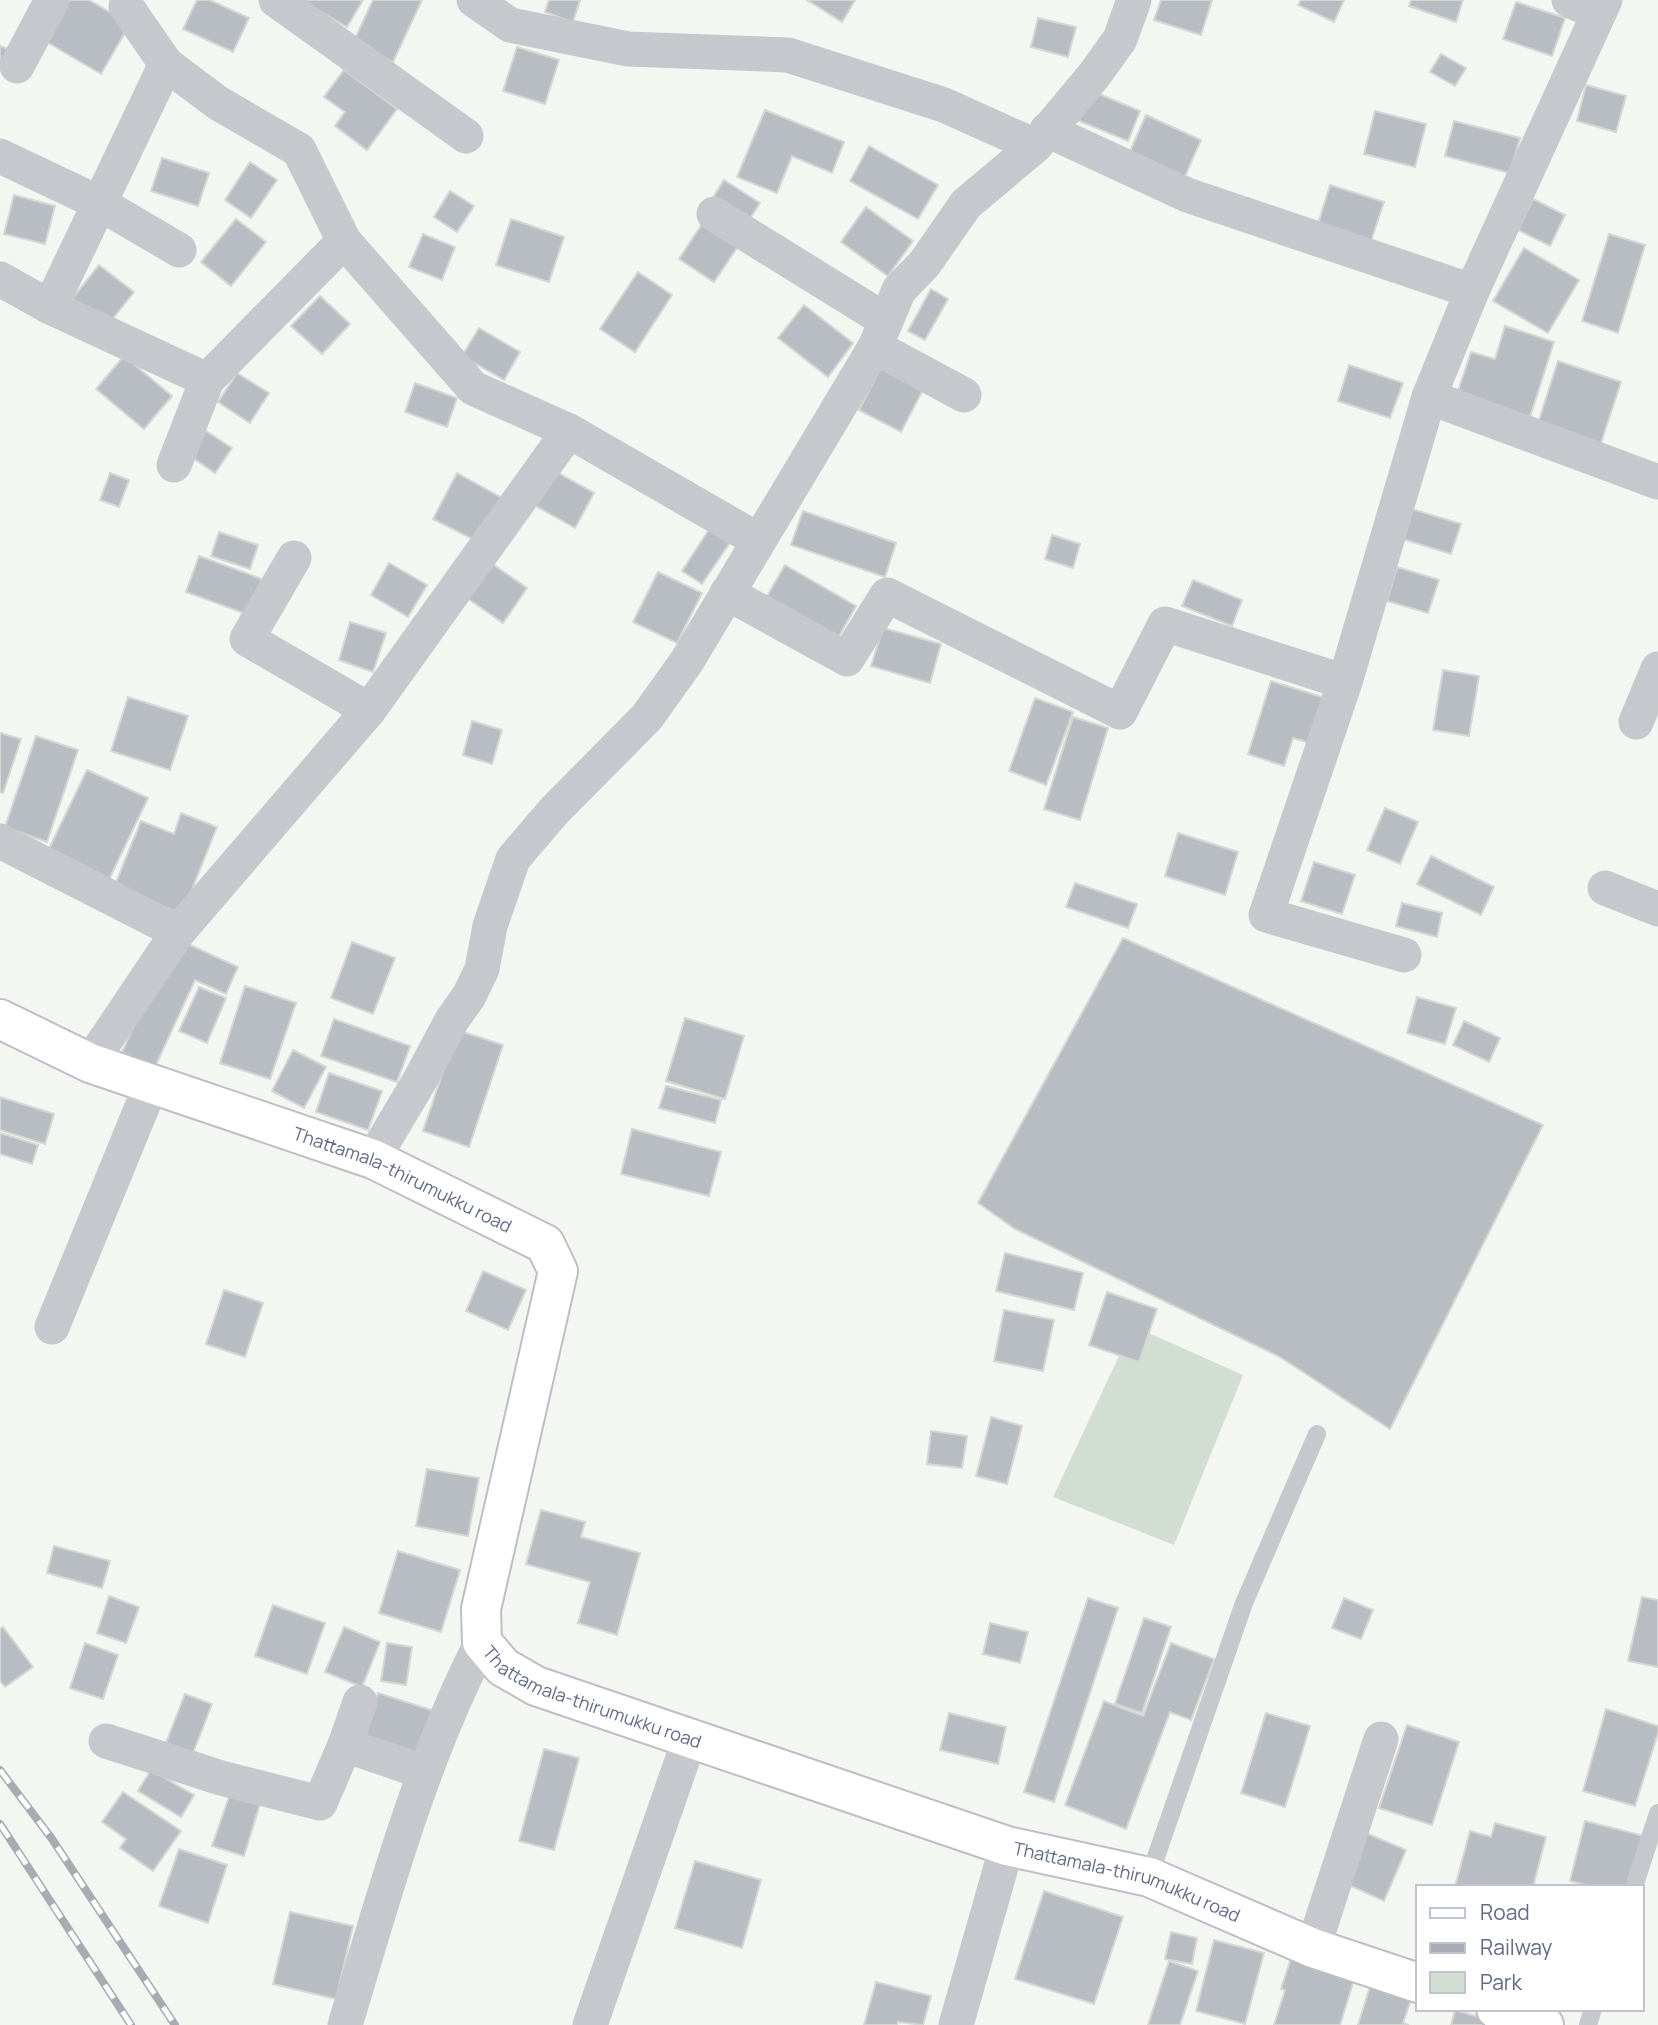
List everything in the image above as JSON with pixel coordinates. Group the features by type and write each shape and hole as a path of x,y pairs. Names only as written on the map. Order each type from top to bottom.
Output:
{"street":[{"path":"17,66 52,0"},
{"path":"276,0 466,136"},
{"path":"474,0 510,24 628,49 788,55 1041,138 1187,195 1472,291"},
{"path":"373,1159 452,1020 469,996 482,969 490,926 513,859 554,811 647,717 687,661 783,502 880,333 899,290 925,263 966,204 1041,138 1095,74 1120,39 1134,0"},
{"path":"124,2 166,64 218,103 299,150 344,240 473,388 569,431 758,540"},
{"path":"1404,956 1266,915 1345,682 1429,397 1591,4"},
{"path":"50,307 166,64"},
{"path":"0,156 99,203 179,250"},
{"path":"714,214 964,395"},
{"path":"174,465 207,380 344,240"},
{"path":"0,279 50,307 207,380"},
{"path":"1429,397 1658,482"},
{"path":"90,1063 178,932 369,710 569,431"},
{"path":"294,558 247,639 369,710"},
{"path":"727,593 848,659 887,595 1120,712 1165,624 1345,682"},
{"path":"1636,722 1658,669"},
{"path":"0,841 178,932"},
{"path":"1605,888 1658,909"},
{"name":"Thattamala-thirumukku road","path":"0,1019 90,1063 373,1159 545,1244 558,1271 486,1577 481,1609 482,1642 503,1667 536,1686 1007,1846 1149,1877 1313,1948 1416,1982"},
{"path":"52,1327 151,1085"},
{"path":"345,2025 424,1772 458,1688 482,1642"},
{"path":"106,1741 221,1778 320,1803 360,1702"},
{"path":"590,2025 690,1738"},
{"path":"1313,1948 1381,1739"},
{"path":"345,1745 424,1772"},
{"path":"956,2025 1007,1846"},
{"path":"1502,2011 1544,2025"}],"lane":[{"path":"1149,1877 1244,1603 1317,1434"},
{"path":"1635,1885 1658,1813"}],"green space":[{"path":"1133,1326 1243,1375 1174,1545 1053,1497"}],"building":[{"path":"69,0 89,0 130,24 101,74 45,41"},
{"path":"197,0 210,0 249,18 233,52 183,29"},
{"path":"301,0 363,0 347,27"},
{"path":"373,0 422,0 393,62 353,43"},
{"path":"549,0 580,0 573,22 545,12"},
{"path":"807,0 855,0 842,22"},
{"path":"1161,0 1212,0 1201,35 1154,20"},
{"path":"1301,0 1344,0 1334,22 1298,5"},
{"path":"1411,0 1463,0 1456,22 1409,6"},
{"path":"1516,2 1565,18 1552,56 1503,39"},
{"path":"1038,18 1076,27 1068,57 1031,47"},
{"path":"0,46 8,49 0,71"},
{"path":"517,47 559,60 545,104 503,91"},
{"path":"1441,54 1466,68 1455,86 1430,72"},
{"path":"344,70 397,109 367,150 335,126 345,112 324,97"},
{"path":"1586,85 1626,96 1616,132 1577,121"},
{"path":"1092,91 1140,111 1128,141 1079,121"},
{"path":"765,110 844,142 832,173 792,156 777,193 737,177"},
{"path":"1375,111 1426,124 1415,167 1364,154"},
{"path":"1146,115 1201,140 1183,181 1128,156"},
{"path":"1454,121 1520,138 1510,173 1445,156"},
{"path":"869,146 938,185 918,219 850,181"},
{"path":"162,158 209,173 198,206 151,191"},
{"path":"250,162 277,180 251,218 225,200"},
{"path":"724,180 760,203 745,226 709,204"},
{"path":"1330,185 1384,202 1371,241 1318,224"},
{"path":"450,191 474,206 457,232 434,217"},
{"path":"14,195 55,206 45,244 4,234"},
{"path":"1533,199 1565,215 1550,246 1518,230"},
{"path":"866,207 913,241 888,276 841,242"},
{"path":"710,212 745,236 714,282 679,259"},
{"path":"236,219 266,242 231,286 201,262"},
{"path":"511,219 564,237 549,282 496,265"},
{"path":"423,234 455,247 442,280 409,267"},
{"path":"1609,234 1645,245 1618,333 1582,321"},
{"path":"1524,248 1579,280 1548,333 1493,301"},
{"path":"99,265 134,292 106,327 72,299"},
{"path":"638,272 672,295 635,352 600,329"},
{"path":"931,289 948,299 925,340 908,331"},
{"path":"320,296 350,324 322,354 291,326"},
{"path":"804,305 853,343 828,377 778,338"},
{"path":"1505,326 1554,342 1530,417 1457,394 1471,352 1495,359"},
{"path":"479,328 520,352 504,380 462,356"},
{"path":"124,356 172,396 144,429 96,389"},
{"path":"1558,361 1621,382 1601,443 1538,423"},
{"path":"883,364 925,386 901,432 859,410"},
{"path":"1349,365 1403,383 1390,418 1338,401"},
{"path":"237,373 269,393 250,423 218,402"},
{"path":"415,383 457,398 447,427 405,412"},
{"path":"206,431 232,448 215,473 190,456"},
{"path":"553,470 594,493 575,528 534,505"},
{"path":"110,473 129,480 119,507 100,500"},
{"path":"457,473 502,498 478,542 433,519"},
{"path":"1402,506 1461,524 1451,554 1393,536"},
{"path":"803,511 896,543 885,577 791,545"},
{"path":"710,528 731,541 702,584 682,571"},
{"path":"219,532 258,545 250,569 211,556"},
{"path":"1052,535 1080,544 1073,568 1045,559"},
{"path":"199,556 262,579 249,615 186,592"},
{"path":"389,563 427,585 408,617 371,595"},
{"path":"491,563 527,588 503,623 467,598"},
{"path":"785,565 856,606 835,643 763,603"},
{"path":"1397,567 1439,580 1428,613 1387,601"},
{"path":"658,572 702,593 677,643 633,622"},
{"path":"1193,580 1242,600 1232,626 1182,606"},
{"path":"350,622 386,633 373,672 339,660"},
{"path":"883,628 941,644 930,683 871,666"},
{"path":"1443,670 1479,676 1469,736 1433,730"},
{"path":"1271,681 1325,698 1310,743 1293,738 1284,766 1248,754"},
{"path":"128,697 188,716 170,770 111,751"},
{"path":"1035,698 1073,712 1046,785 1009,771"},
{"path":"1073,717 1108,728 1080,820 1044,809"},
{"path":"472,721 502,730 492,764 463,755"},
{"path":"0,733 21,739 3,793 0,792"},
{"path":"36,736 78,750 47,842 5,827"},
{"path":"87,770 148,798 106,886 45,857"},
{"path":"1385,808 1418,822 1400,864 1367,850"},
{"path":"181,813 217,827 182,914 114,887 141,821 174,834"},
{"path":"1178,833 1238,852 1225,895 1165,876"},
{"path":"1431,856 1494,887 1481,915 1417,884"},
{"path":"1314,862 1355,875 1342,914 1301,901"},
{"path":"1075,883 1137,904 1128,928 1066,907"},
{"path":"1402,903 1442,913 1437,937 1396,926"},
{"path":"175,938 238,967 226,994 195,980 155,1067 122,1052"},
{"path":"1123,938 1543,1125 1390,1429 1280,1357 1015,1229 978,1203"},
{"path":"352,942 395,958 373,1014 331,998"},
{"path":"245,986 296,1003 270,1079 220,1063"},
{"path":"199,987 226,998 207,1043 179,1031"},
{"path":"1417,997 1456,1008 1445,1044 1407,1033"},
{"path":"685,1018 744,1036 725,1099 666,1081"},
{"path":"334,1019 410,1046 397,1082 321,1056"},
{"path":"1464,1021 1500,1038 1489,1062 1453,1045"},
{"path":"457,1030 503,1045 469,1147 423,1131"},
{"path":"293,1050 326,1067 304,1108 272,1091"},
{"path":"329,1073 382,1091 368,1130 316,1112"},
{"path":"666,1086 721,1100 715,1123 659,1108"},
{"path":"0,1097 54,1114 45,1144 0,1130"},
{"path":"632,1129 721,1152 709,1196 621,1174"},
{"path":"0,1133 38,1145 32,1164 0,1154"},
{"path":"1005,1253 1083,1273 1074,1310 996,1291"},
{"path":"483,1271 526,1290 508,1330 466,1311"},
{"path":"224,1290 263,1303 245,1357 206,1344"},
{"path":"1107,1292 1157,1309 1139,1362 1089,1345"},
{"path":"1004,1310 1054,1320 1043,1371 994,1361"},
{"path":"991,1417 1022,1426 1007,1484 976,1476"},
{"path":"931,1431 967,1436 962,1468 927,1464"},
{"path":"427,1469 479,1478 468,1536 416,1526"},
{"path":"541,1510 585,1522 581,1537 640,1553 617,1635 578,1623 590,1582 526,1564"},
{"path":"54,1546 110,1561 102,1588 47,1573"},
{"path":"398,1551 460,1570 441,1632 379,1613"},
{"path":"109,1596 139,1607 126,1643 97,1633"},
{"path":"1642,1597 1658,1600 1658,1667 1628,1661"},
{"path":"1088,1598 1118,1608 1054,1802 1024,1792"},
{"path":"1344,1598 1373,1610 1361,1639 1332,1628"},
{"path":"273,1605 325,1623 307,1674 255,1656"},
{"path":"1144,1618 1171,1627 1142,1713 1115,1704"},
{"path":"990,1623 1028,1632 1020,1663 983,1654"},
{"path":"3,1627 33,1667 5,1687 0,1681 0,1629"},
{"path":"344,1627 380,1642 362,1687 325,1672"},
{"path":"85,1643 118,1655 103,1699 70,1688"},
{"path":"387,1643 412,1647 406,1685 381,1681"},
{"path":"1171,1643 1214,1659 1191,1720 1170,1712 1126,1829 1065,1805 1104,1701 1143,1716"},
{"path":"378,1693 434,1711 419,1757 363,1739"},
{"path":"185,1694 212,1704 193,1753 166,1743"},
{"path":"1606,1709 1658,1726 1635,1806 1583,1791"},
{"path":"949,1713 1006,1727 998,1764 940,1750"},
{"path":"1266,1713 1310,1726 1285,1807 1241,1793"},
{"path":"1407,1725 1459,1742 1432,1825 1379,1808"},
{"path":"544,1749 579,1758 554,1850 519,1841"},
{"path":"151,1770 194,1795 181,1817 138,1791"},
{"path":"123,1792 181,1831 153,1871 120,1848 126,1839 102,1822"},
{"path":"230,1794 260,1804 244,1856 212,1846"},
{"path":"1585,1821 1644,1836 1632,1885 1586,1885 1570,1881"},
{"path":"1495,1823 1546,1837 1534,1885 1456,1885 1470,1831 1491,1837"},
{"path":"1361,1831 1406,1850 1384,1901 1340,1881"},
{"path":"179,1849 227,1865 208,1923 159,1906"},
{"path":"695,1861 761,1880 742,1948 675,1928"},
{"path":"1044,1891 1123,1917 1094,2004 1015,1979"},
{"path":"290,1912 353,1926 336,1999 273,1984"},
{"path":"1171,1932 1197,1938 1192,1964 1165,1959"},
{"path":"1214,1940 1264,1953 1245,2024 1196,2011"},
{"path":"1296,1943 1359,1964 1340,2025 1274,2025 1285,1990 1281,1989"},
{"path":"1169,1961 1198,1971 1180,2025 1148,2025"},
{"path":"1374,1974 1415,1988 1403,2023 1409,2025 1358,2025"},
{"path":"876,1982 931,1996 923,2025 898,2022 897,2025 864,2025"},
{"path":"1455,2011 1496,2022 1495,2025 1451,2025"}],"railway":[{"path":"0,1770 52,1839 175,2025"},
{"path":"0,1824 131,2025"}]}
